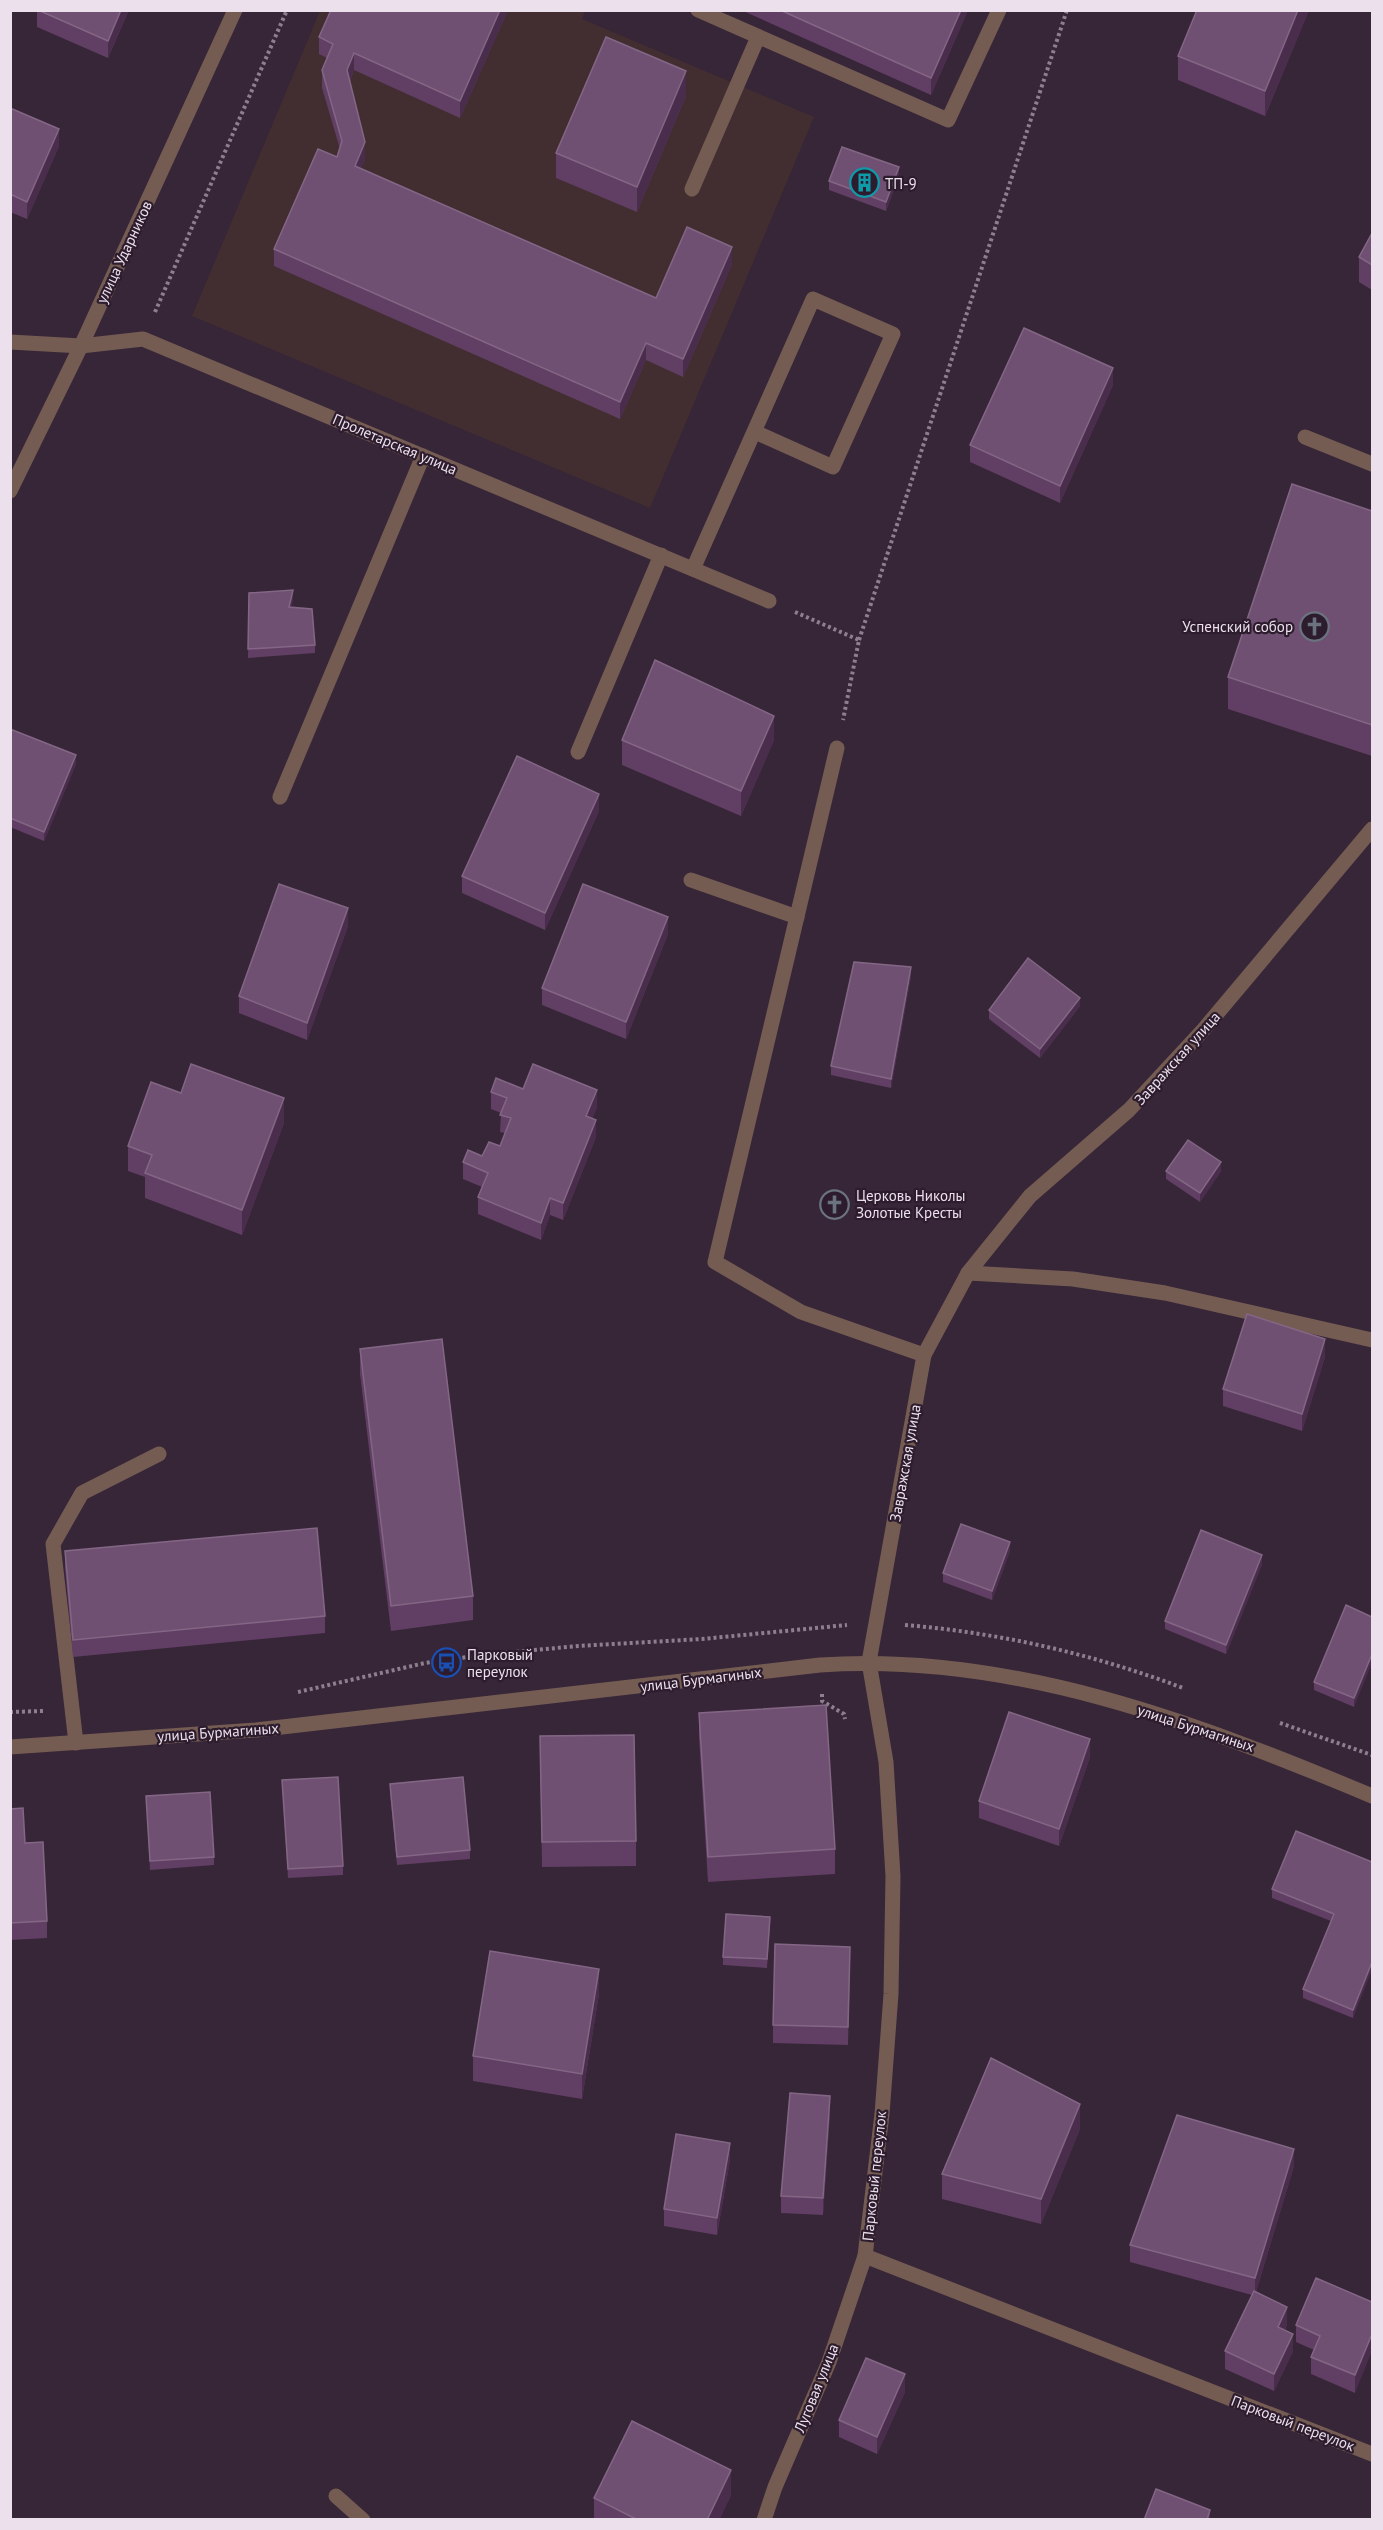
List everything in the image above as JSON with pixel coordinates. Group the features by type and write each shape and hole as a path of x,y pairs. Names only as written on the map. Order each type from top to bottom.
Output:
{"street":[{"name":"улица Ударников","path":"10,491 81,346 235,10"},
{"path":"698,10 948,120 999,10"},
{"path":"692,189 758,37"},
{"path":"693,569 813,299 893,334 833,467 755,432"},
{"name":"Пролетарская улица","path":"10,342 81,346 143,339 769,601"},
{"path":"1305,437 1372,464"},
{"path":"280,797 423,456"},
{"path":"579,752 661,555"},
{"path":"837,748 715,1262 801,1312 924,1355"},
{"name":"Завражская улица","path":"869,1662 924,1355 968,1273 1030,1196 1129,1110 1197,1037 1372,829"},
{"path":"692,880 797,917"},
{"path":"968,1273 1073,1279 1165,1293 1372,1340"},
{"path":"76,1743 53,1544 82,1493 159,1454"},
{"name":"улица Бурмагиных","path":"10,1747 256,1730 820,1665 869,1662 993,1673 1111,1700 1254,1747 1372,1796"},
{"name":"Парковый переулок","path":"869,1662 886,1762 893,1876 891,1994 882,2114 865,2256 1372,2454"},
{"name":"Луговая улица","path":"764,2520 775,2487 829,2362 865,2256"},
{"path":"336,2496 363,2520"}],"path":[{"path":"143,339 287,10"},
{"path":"837,748 859,640 1067,10"},
{"path":"769,601 859,640"}],"shaded area":[{"path":"320,11 585,11 582,19 814,117 650,508 192,316"}],"building":[{"path":"38,10 121,10 108,41"},
{"path":"331,10 500,10 460,101 354,53 347,70 365,142 355,166 656,298 687,227 732,247 683,359 646,343 620,402 274,249 318,149 337,157 342,141 322,70 333,44 319,37"},
{"path":"780,10 961,10 931,78"},
{"path":"1197,10 1298,10 1265,91 1178,56"},
{"path":"606,37 686,71 637,187 556,153"},
{"path":"10,108 59,129 27,202 10,194"},
{"name":"ТП-9","path":"842,147 899,167 886,202 829,181"},
{"path":"1372,233 1372,265 1359,257"},
{"path":"1024,328 1113,368 1060,486 970,445"},
{"name":"Успенский собор","path":"1292,484 1372,511 1372,725 1228,677"},
{"path":"293,590 289,607 312,609 315,645 248,649 249,593"},
{"path":"655,660 774,716 741,791 622,740"},
{"path":"10,729 76,755 44,832 10,818"},
{"path":"517,756 599,794 545,913 462,876"},
{"path":"279,884 348,908 307,1023 239,996"},
{"path":"583,884 668,917 626,1022 542,988"},
{"path":"1028,958 1080,998 1040,1049 989,1010"},
{"path":"854,962 911,967 891,1079 831,1066"},
{"path":"191,1064 284,1098 242,1210 145,1173 152,1155 128,1146 151,1082 181,1093"},
{"path":"533,1064 597,1090 586,1116 596,1120 563,1203 550,1198 541,1223 478,1197 488,1173 463,1162 468,1150 482,1156 489,1142 500,1146 511,1118 500,1115 507,1098 491,1092 496,1078 523,1089"},
{"path":"1188,1140 1221,1162 1200,1193 1166,1171"},
{"path":"1247,1314 1325,1339 1302,1414 1223,1389"},
{"path":"442,1339 473,1596 391,1606 360,1349"},
{"path":"961,1524 1010,1542 992,1591 943,1573"},
{"path":"317,1528 325,1616 73,1640 65,1551"},
{"path":"1201,1530 1262,1555 1226,1645 1165,1621"},
{"path":"1346,1605 1372,1617 1372,1654 1354,1698 1314,1682"},
{"path":"826,1705 835,1849 708,1857 699,1713"},
{"path":"1009,1712 1090,1739 1059,1829 979,1801"},
{"path":"634,1735 636,1841 542,1842 540,1736"},
{"path":"338,1777 343,1866 288,1869 282,1780"},
{"path":"463,1777 470,1850 397,1857 390,1784"},
{"path":"210,1792 214,1857 150,1861 146,1796"},
{"path":"23,1808 25,1843 43,1842 47,1921 10,1923 10,1809"},
{"path":"1296,1831 1372,1862 1372,1962 1353,2010 1303,1989 1334,1914 1272,1889"},
{"path":"726,1914 770,1917 767,1959 723,1957"},
{"path":"775,1944 850,1947 848,2027 773,2025"},
{"path":"490,1951 599,1969 582,2074 473,2056"},
{"path":"991,2058 1080,2104 1041,2199 942,2174"},
{"path":"790,2093 830,2096 823,2198 781,2196"},
{"path":"1177,2115 1294,2149 1255,2278 1130,2245"},
{"path":"676,2134 730,2143 717,2218 664,2209"},
{"path":"1316,2278 1372,2302 1372,2334 1355,2375 1311,2357 1320,2336 1296,2325"},
{"path":"1254,2291 1287,2307 1278,2327 1293,2334 1274,2374 1225,2351"},
{"path":"866,2358 905,2374 877,2437 839,2420"},
{"path":"632,2421 731,2470 707,2520 638,2520 594,2498"},
{"path":"1156,2489 1210,2510 1207,2520 1144,2520"}],"place":[{"name":"ТП-9","path":"864,183"},
{"name":"Успенский собор","path":"1314,626"},
{"name":"Церковь Николы Золотые Кресты","path":"835,1204"},
{"name":"Парковый переулок","path":"446,1663"}]}
